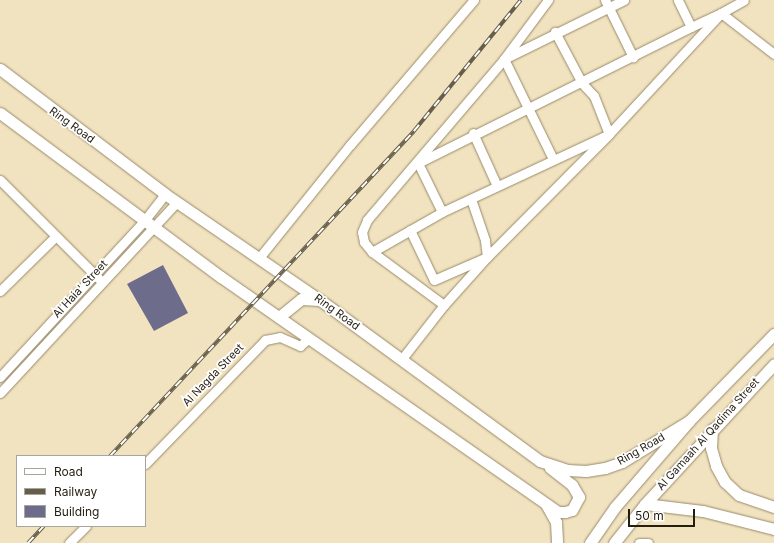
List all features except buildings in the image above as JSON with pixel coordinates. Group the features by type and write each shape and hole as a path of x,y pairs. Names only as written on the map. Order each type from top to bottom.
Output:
{"main road":[{"name":"Ring Road","path":"0,69 165,194 320,300 540,461 567,470 605,468 622,462 689,421"},
{"path":"0,113 144,221 546,504 558,512 572,510 578,498 572,485 540,461"},
{"path":"279,317 301,300 320,300"},
{"name":"Al Gamaah Al Qadima Street","path":"590,543 615,507 689,421 774,334"},
{"name":"Al Gamaah Al Qadima Street","path":"614,543 645,504 712,429 774,364"},
{"path":"712,429 713,454 716,466 726,482 740,495 774,508"},
{"path":"546,504 556,522 557,543"},
{"path":"645,504 703,510 774,529"}],"street":[{"path":"259,258 350,144 474,0"},
{"path":"444,305 372,252 364,242 362,232 368,220 418,163 504,59 548,0"},
{"path":"504,59 607,4 624,0"},
{"path":"678,0 691,27"},
{"path":"418,163 474,133 582,83 744,0"},
{"path":"607,4 633,57"},
{"path":"721,13 773,51"},
{"path":"402,360 444,305 488,257 609,134 721,13"},
{"path":"555,32 582,83 594,96 609,134"},
{"path":"504,59 553,159"},
{"path":"474,133 497,186"},
{"path":"372,252 442,212 609,134"},
{"path":"418,163 442,212"},
{"path":"0,180 102,282"},
{"name":"Al Haia' Street","path":"0,377 144,221 165,194"},
{"path":"470,199 485,240 488,257"},
{"name":"Al Haia' Street","path":"0,393 177,202"},
{"path":"410,230 434,280"},
{"path":"0,292 56,236"},
{"path":"425,291 434,280 488,257"},
{"name":"Al Nagda Street","path":"146,463 265,340 280,337 300,346 309,338"},
{"path":"69,543 85,527"},
{"path":"639,543 648,543"}],"railway":[{"path":"111,455 414,131 521,0"},
{"path":"28,543 43,527"}]}
